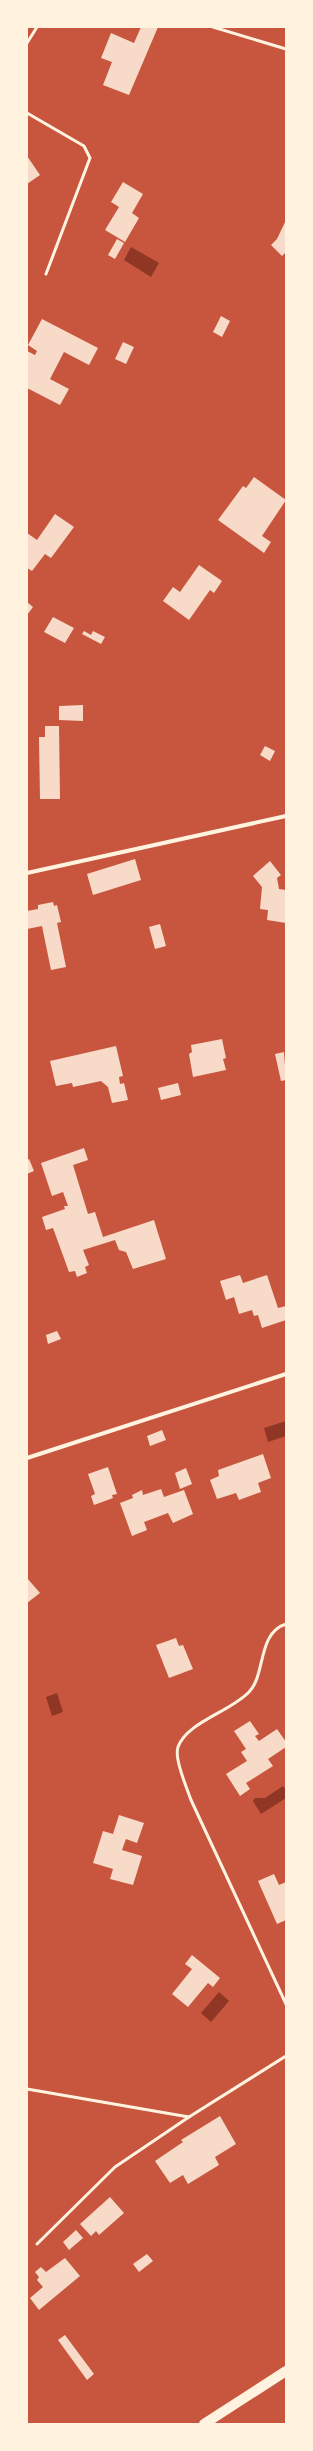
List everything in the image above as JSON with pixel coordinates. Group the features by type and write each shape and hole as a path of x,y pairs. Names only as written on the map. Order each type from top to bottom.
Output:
{"main road":[{"path":"204,2424 286,2371"}],"street":[{"path":"27,873 286,816"},
{"path":"27,1458 286,1374"}],"lane":[{"path":"27,43 37,27"},
{"path":"213,27 286,50"},
{"path":"27,113 84,146 90,158 46,274"},
{"path":"286,1624 281,1626 266,1644 251,1690 230,1708 188,1731 177,1748 180,1769 192,1800 286,2004"},
{"path":"37,2244 115,2167 189,2117 286,2056"},
{"path":"27,2089 189,2117"}],"shaded area":[{"path":"131,247 159,263 151,277 124,260"},
{"path":"286,1421 286,1436 268,1442 264,1428"},
{"path":"57,1693 63,1712 52,1716 46,1697"},
{"path":"283,1786 286,1790 286,1798 261,1814 253,1801 255,1798 265,1798"},
{"path":"219,1992 229,2001 211,2022 201,2013"}],"building":[{"path":"141,27 158,27 129,95 103,85 112,62 101,58 111,33 134,43"},
{"path":"27,156 40,175 27,184"},
{"path":"123,182 143,194 132,213 139,218 125,242 105,230 119,207 111,202"},
{"path":"286,220 286,252 282,256 271,245 277,239"},
{"path":"117,239 124,243 115,259 108,255"},
{"path":"221,316 230,321 222,337 213,332"},
{"path":"42,319 98,348 89,365 64,352 50,379 69,389 60,405 27,388 27,351 35,355 37,351 28,345"},
{"path":"123,342 134,347 126,364 115,359"},
{"path":"254,477 286,500 262,536 271,542 264,553 218,520 243,486 246,488"},
{"path":"55,514 74,527 51,558 45,554 32,571 27,568 27,533 37,540"},
{"path":"199,565 222,581 214,593 210,590 189,620 163,601 173,587 180,592"},
{"path":"27,602 33,607 27,615"},
{"path":"53,617 74,628 65,643 44,632"},
{"path":"84,631 91,635 93,631 105,637 101,644 82,634"},
{"path":"83,705 83,721 59,720 59,706"},
{"path":"45,726 59,726 60,799 40,799 39,737 45,737"},
{"path":"265,746 275,751 270,761 260,755"},
{"path":"135,859 141,880 93,895 87,874"},
{"path":"270,861 281,875 277,878 279,889 286,890 286,923 267,920 268,910 260,909 262,887 253,876"},
{"path":"53,902 54,906 57,905 61,922 57,923 66,967 51,970 42,926 27,929 27,911 38,909 38,905"},
{"path":"160,924 166,946 155,949 149,927"},
{"path":"222,1039 226,1058 223,1059 226,1070 193,1077 189,1054 192,1052 191,1045"},
{"path":"116,1046 123,1076 119,1077 120,1084 124,1083 128,1100 112,1103 108,1087 101,1081 73,1087 72,1083 56,1086 50,1061"},
{"path":"284,1052 286,1080 281,1081 275,1054"},
{"path":"178,1083 181,1095 161,1100 158,1088"},
{"path":"84,1148 88,1160 73,1165 88,1214 95,1212 103,1237 154,1220 166,1259 133,1269 126,1252 119,1250 115,1240 83,1250 89,1265 85,1267 87,1273 77,1277 75,1271 69,1272 53,1228 46,1230 42,1217 65,1209 64,1206 68,1206 63,1192 52,1196 41,1163"},
{"path":"29,1159 34,1171 27,1174 27,1160"},
{"path":"240,1275 243,1283 267,1275 278,1308 286,1306 286,1320 262,1328 258,1315 254,1316 252,1310 239,1314 234,1297 226,1300 220,1281"},
{"path":"57,1331 61,1339 48,1344 46,1335"},
{"path":"162,1430 166,1440 150,1446 147,1436"},
{"path":"263,1454 271,1478 258,1483 261,1492 239,1500 236,1493 217,1499 210,1480 219,1476 218,1470"},
{"path":"108,1467 117,1494 112,1495 113,1498 94,1505 91,1496 95,1494 88,1474"},
{"path":"186,1468 192,1484 180,1489 175,1473"},
{"path":"161,1489 164,1497 184,1490 193,1514 173,1523 168,1513 144,1522 147,1530 132,1536 120,1503 133,1498 132,1495 142,1490 143,1495"},
{"path":"27,1578 40,1593 27,1603"},
{"path":"176,1638 179,1646 183,1645 193,1669 169,1678 156,1645"},
{"path":"250,1721 259,1734 255,1736 259,1741 277,1729 286,1742 286,1747 268,1759 273,1766 246,1783 250,1789 240,1796 226,1774 247,1761 241,1752 246,1749 234,1731"},
{"path":"119,1815 144,1823 137,1843 126,1839 122,1850 142,1856 133,1885 110,1879 113,1869 93,1863 103,1831 113,1834"},
{"path":"274,1874 279,1885 286,1882 286,1920 277,1924 258,1881"},
{"path":"192,1955 220,1978 213,1987 208,1983 188,2007 172,1994 192,1969 185,1964"},
{"path":"220,2116 236,2144 215,2157 219,2165 188,2184 183,2175 170,2183 155,2161 183,2142 181,2140"},
{"path":"110,2197 124,2213 99,2235 96,2231 91,2236 80,2224"},
{"path":"76,2230 83,2238 69,2250 63,2242"},
{"path":"147,2254 153,2261 139,2272 133,2264"},
{"path":"65,2258 80,2276 39,2310 30,2298 43,2287 37,2280 39,2277 35,2272 41,2267 46,2272"},
{"path":"65,2335 94,2374 87,2380 58,2340"}]}
